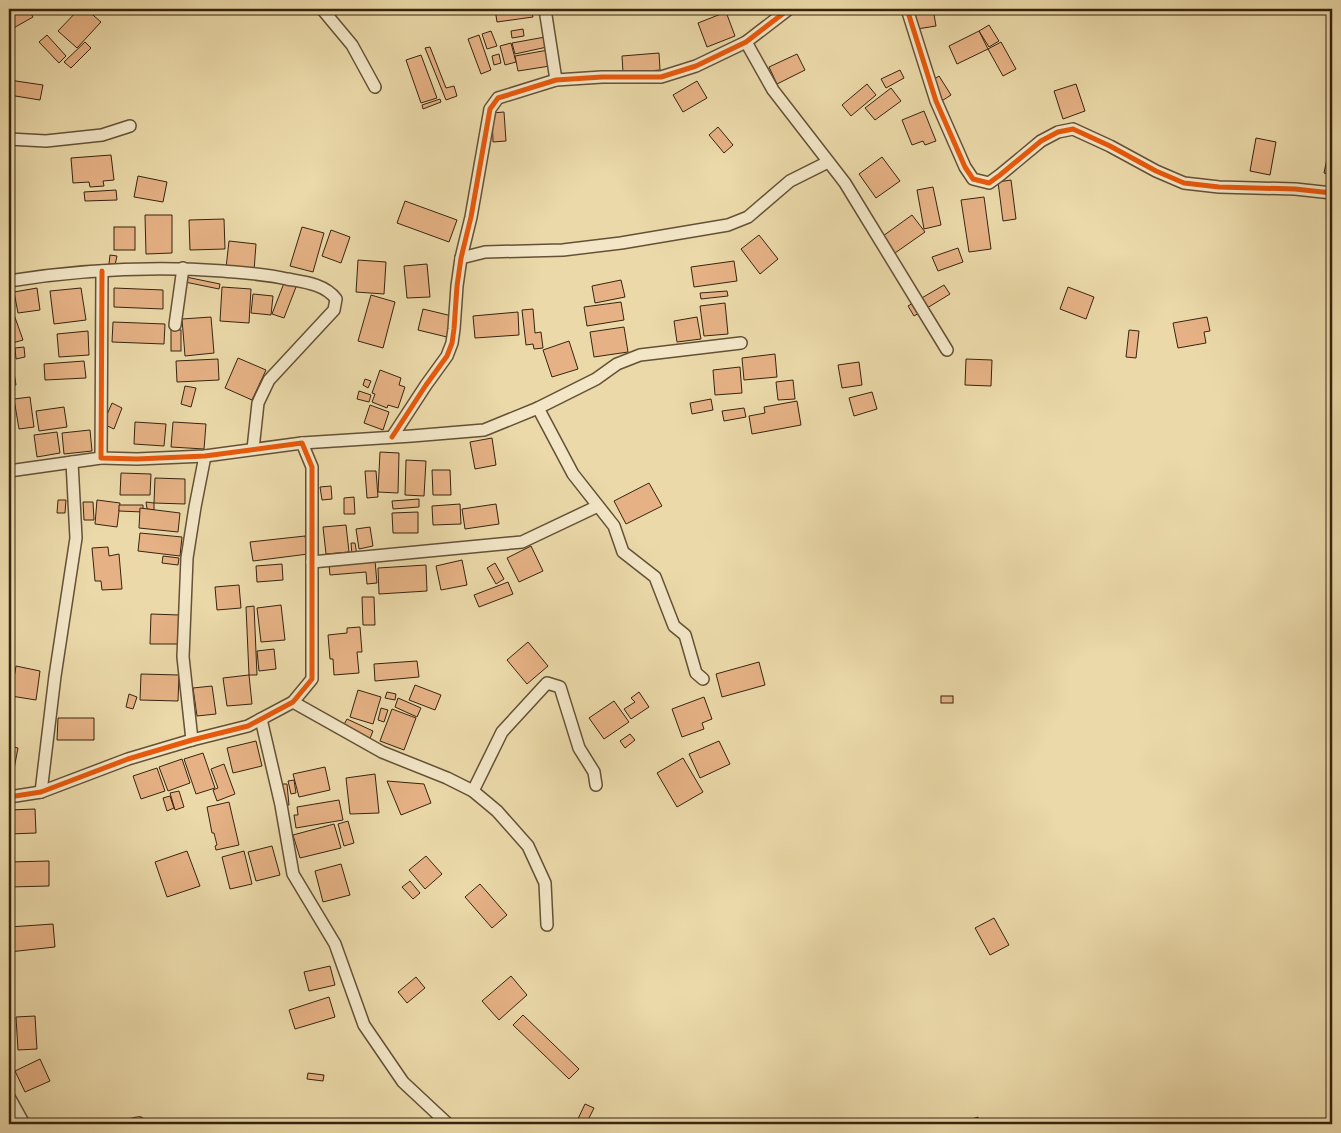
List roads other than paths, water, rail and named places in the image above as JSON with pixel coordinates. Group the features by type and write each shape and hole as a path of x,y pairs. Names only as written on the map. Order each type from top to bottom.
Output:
{"street":[{"path":"322,9 352,45 375,87"},
{"path":"545,9 556,80"},
{"path":"392,437 446,356 452,343 456,286 461,258 471,217 490,109 498,98 556,80 602,77 661,77 696,66 746,42 790,9"},
{"path":"907,9 936,101 965,167 973,179 989,182 1040,141 1058,132 1073,129 1184,183 1332,193"},
{"path":"746,42 772,90 845,183 947,350"},
{"path":"9,139 46,141 102,135 130,126"},
{"path":"461,258 485,252 563,250 621,243 728,225 748,217 790,181 828,162"},
{"path":"175,325 183,268"},
{"path":"9,281 102,271 183,268 269,275 319,286 332,293 336,299 334,310 269,380 258,404 253,449"},
{"path":"101,458 102,271"},
{"path":"9,471 101,458 138,459 205,456 302,443 484,430 538,408 596,379 618,364 640,355 741,343"},
{"path":"538,408 572,474 614,526 623,552 655,577 674,626 685,635 696,673 703,679"},
{"path":"9,797 41,792 128,760 192,740 248,726 293,702 312,679 312,467 302,443"},
{"path":"192,740 183,657 187,568 195,508 205,456"},
{"path":"41,792 55,676 76,538 72,462"},
{"path":"312,562 522,542 598,506"},
{"path":"473,791 502,732 547,683 560,687 579,748 594,772 596,785"},
{"path":"293,702 382,752 447,778 473,791 497,811 528,846 545,882 547,925"},
{"path":"261,719 281,805 293,874 334,944 364,1025 403,1082 448,1124"},
{"path":"9,1097 24,1124"}]}
